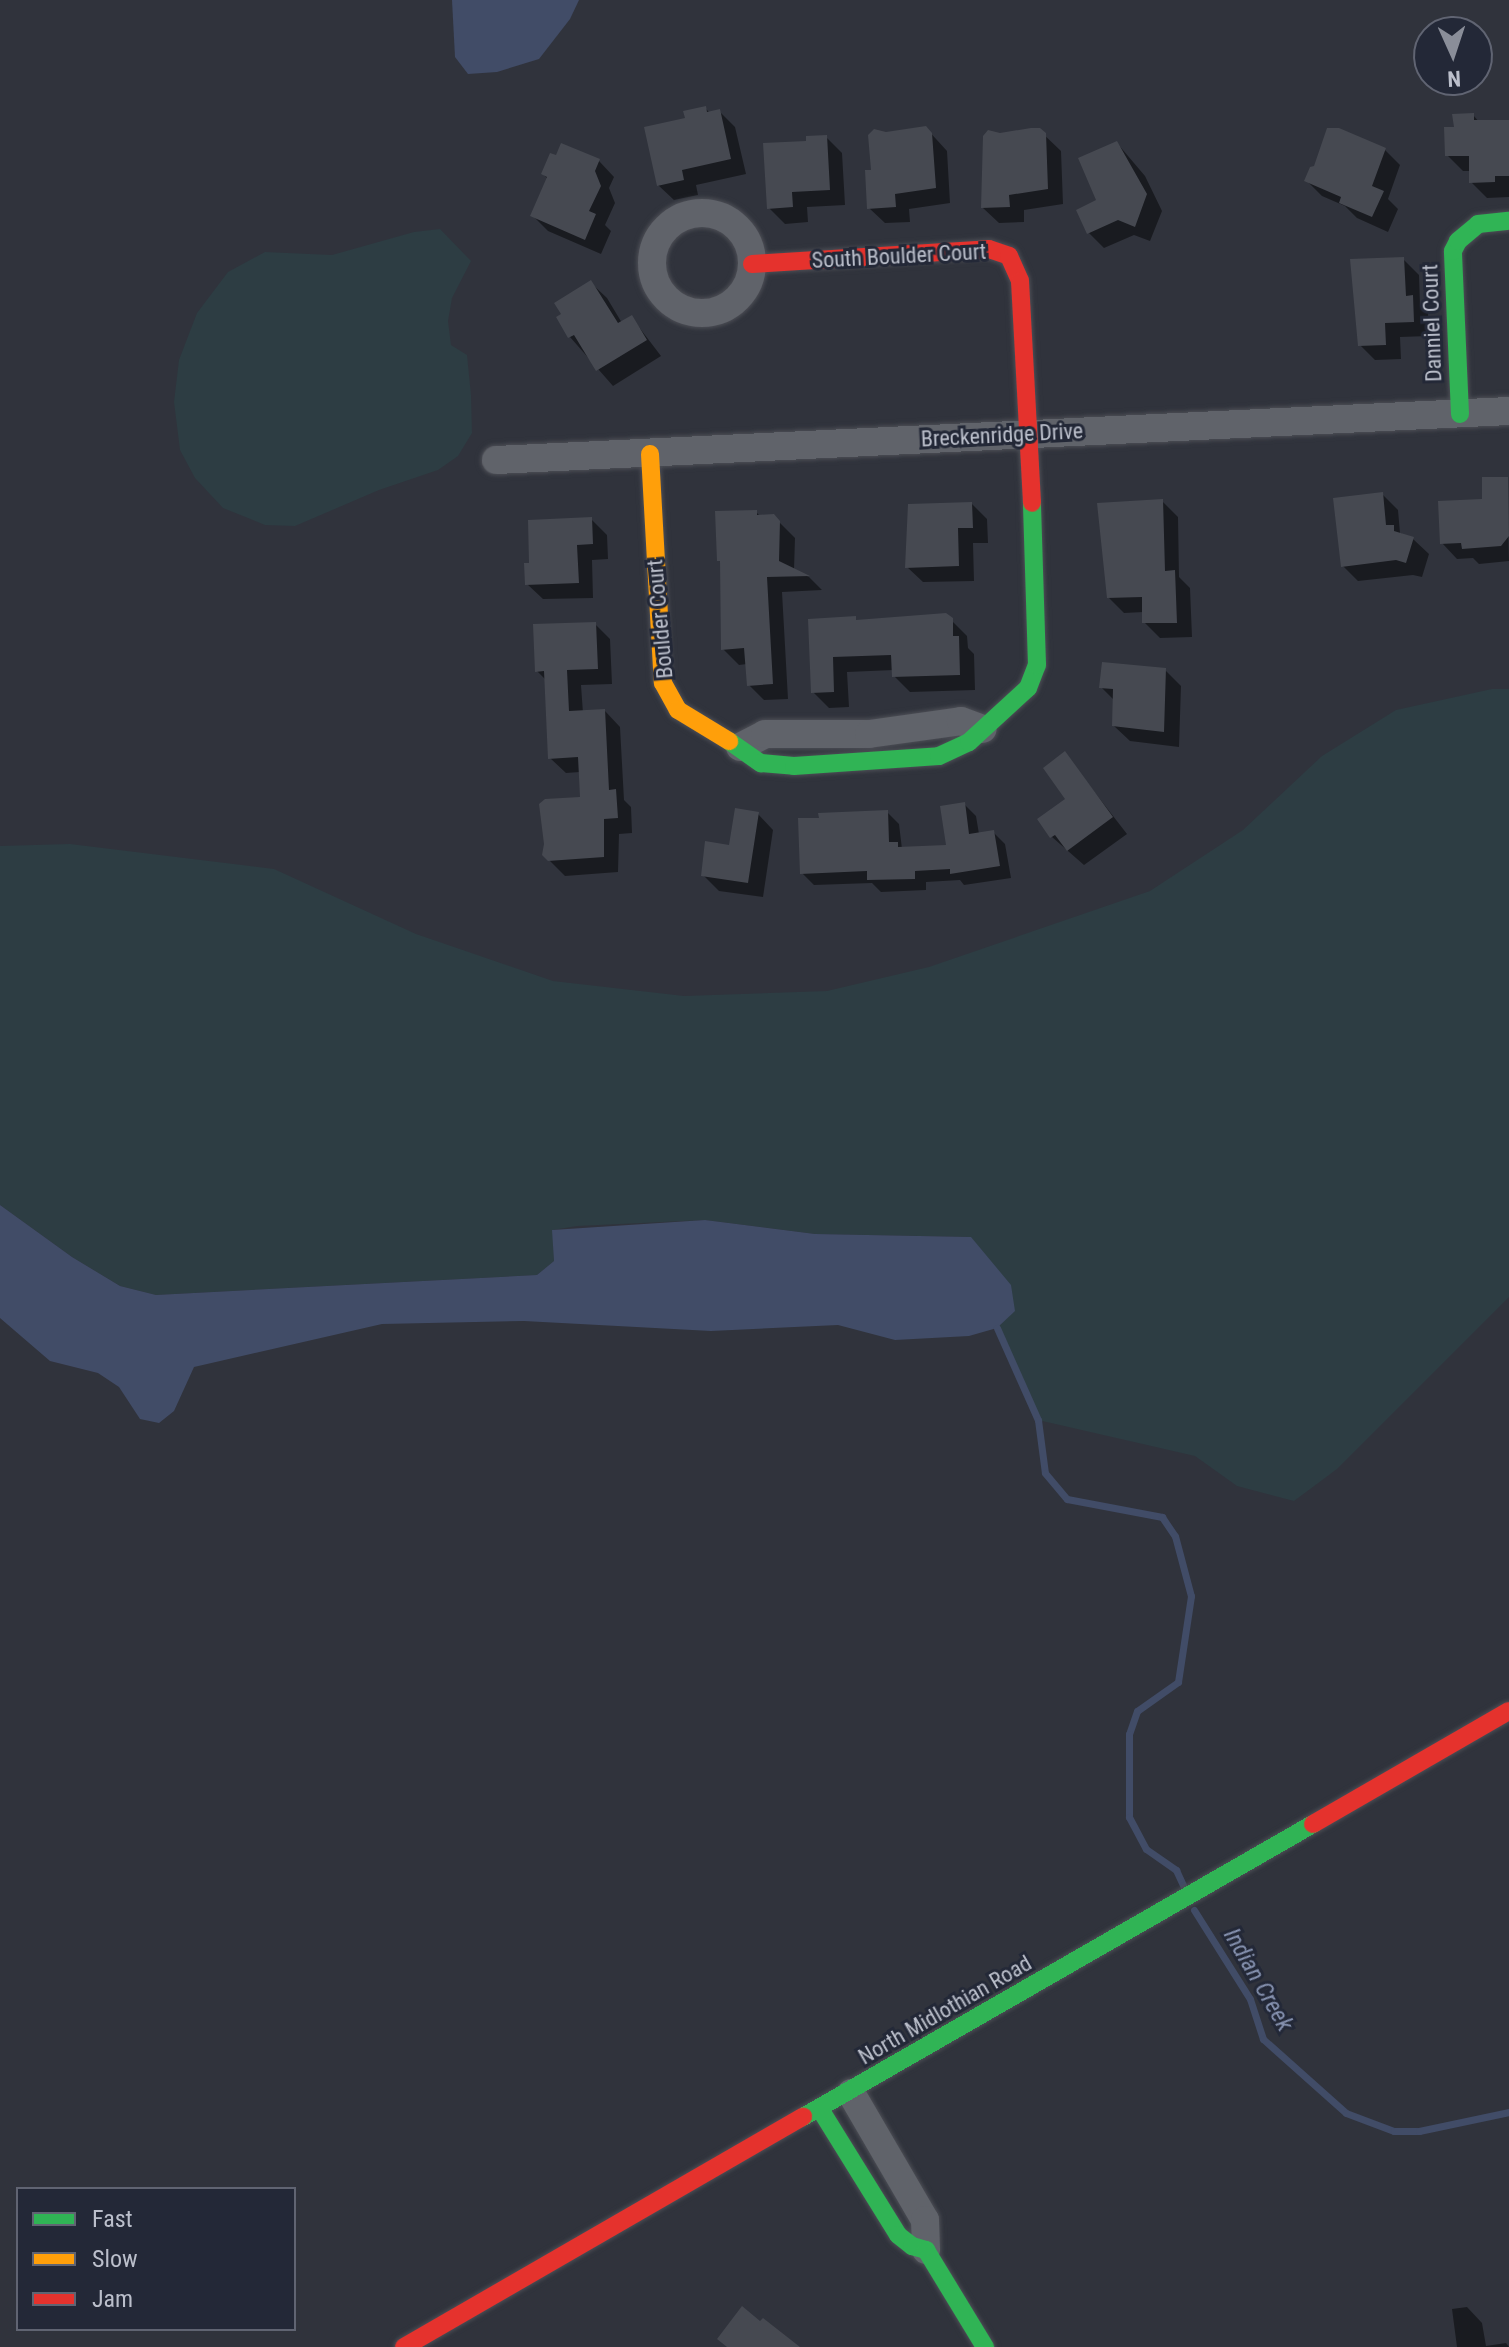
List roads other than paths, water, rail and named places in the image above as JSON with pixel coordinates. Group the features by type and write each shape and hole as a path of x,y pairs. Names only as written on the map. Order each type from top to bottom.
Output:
{"street":[{"name":"Danniel Court","path":"1460,414 1453,251 1458,241 1478,224 1509,221"},
{"name":"South Boulder Court","path":"752,264 989,249 1009,256 1020,281 1027,433"},
{"name":"Breckenridge Drive","path":"496,460 1509,411"},
{"name":"Boulder Court","path":"650,454 663,683 678,710 740,747 765,734 869,734 961,721 983,729 1028,688 1037,665 1039,631 1027,433"},
{"name":"North Midlothian Road","path":"404,2347 851,2093 1509,1711"},
{"path":"851,2093 925,2220 928,2237 926,2250 985,2347"},
{"path":"820,2109 898,2235 912,2246 926,2250"}],"water":[{"path":"452,0 579,0 570,19 539,59 497,72 468,74 455,57"},
{"path":"0,1205 72,1257 120,1286 156,1295 537,1275 554,1261 552,1230 705,1220 815,1234 971,1237 1011,1285 1015,1311 997,1328 969,1336 895,1340 838,1325 711,1331 524,1321 382,1324 194,1367 174,1411 159,1423 140,1419 119,1387 98,1373 50,1361 0,1318"}],"waterway":[{"name":"Indian Creek","path":"997,1328 1038,1420 1045,1473 1067,1499 1162,1517 1175,1536 1191,1596 1178,1682 1137,1711 1129,1734 1129,1817 1146,1849 1176,1870 1183,1885"},
{"name":"Indian Creek","path":"1194,1910 1250,1999 1263,2039 1346,2113 1394,2131 1419,2131 1509,2112"}]}
